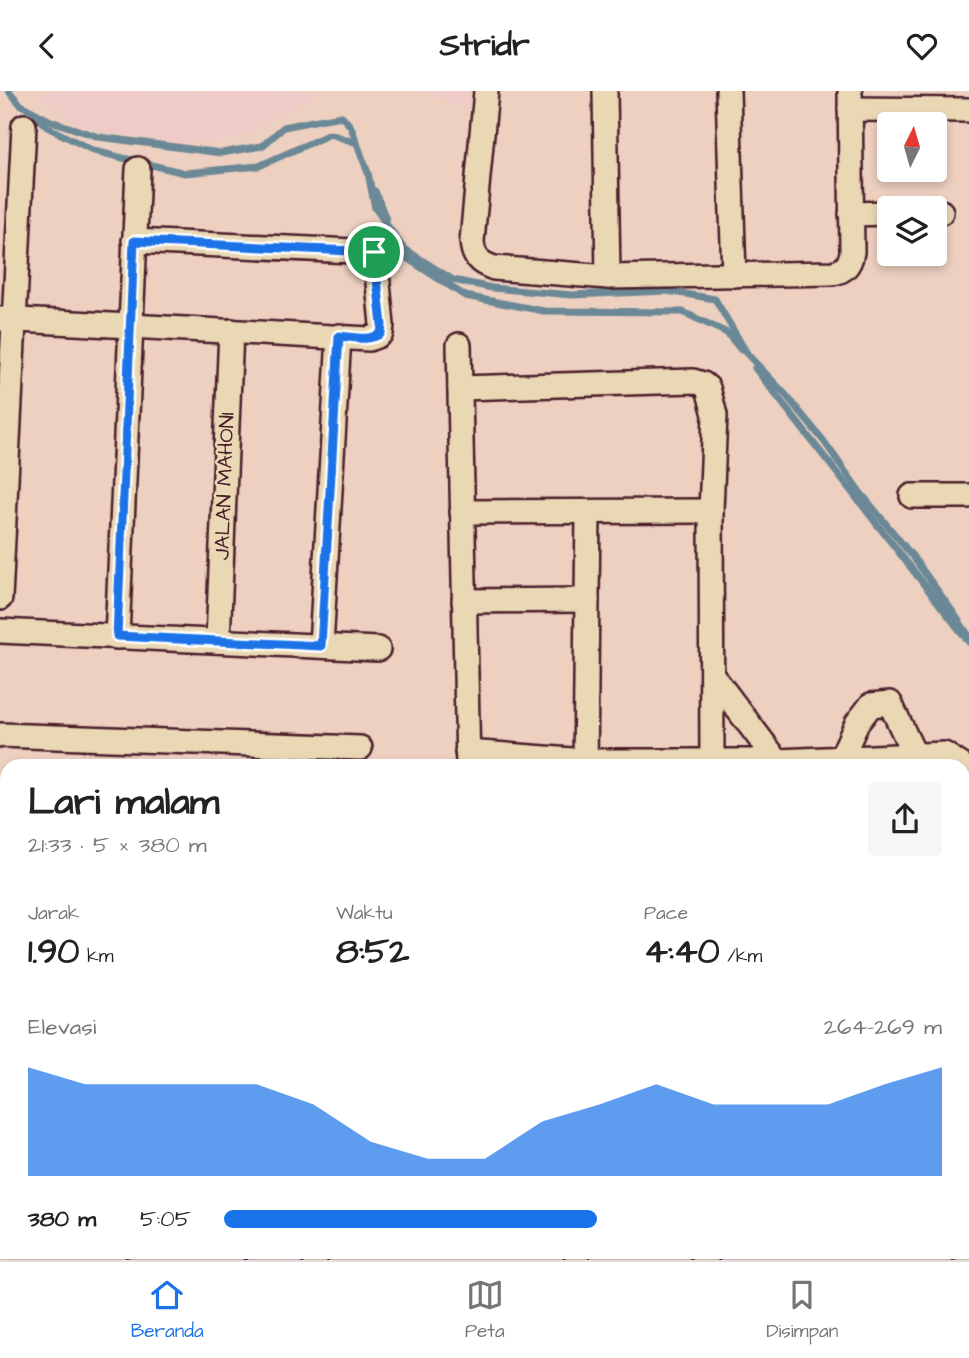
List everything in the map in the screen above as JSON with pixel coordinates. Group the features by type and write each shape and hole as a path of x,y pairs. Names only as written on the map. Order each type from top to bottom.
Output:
{"street":[{"path":"486,91 472,240 476,258 480,263 494,268 608,277 833,273 843,270 851,258 850,100 969,110"},
{"path":"605,91 608,277"},
{"path":"729,91 734,275"},
{"path":"0,598 7,320 24,126"},
{"path":"117,636 138,169"},
{"path":"852,214 877,213"},
{"path":"7,320 369,339 381,333 374,252 134,241"},
{"name":"JALAN MAHONI","path":"218,641 231,331"},
{"path":"321,646 339,336"},
{"path":"459,345 467,759"},
{"path":"460,388 693,381 708,388 715,415 711,511 712,759"},
{"path":"912,496 969,496"},
{"path":"462,512 711,511"},
{"path":"585,759 588,512"},
{"path":"464,601 587,600"},
{"path":"0,631 378,649"},
{"path":"712,675 775,759"},
{"path":"841,758 857,723 871,705 890,703 915,756"},
{"path":"1,735 281,756 360,748"},
{"path":"819,759 944,754 952,759"}],"shaded area":[{"path":"36,91 322,91 240,138 175,145 75,125"},
{"path":"423,91 470,91 468,110"}],"waterway":[{"path":"9,91 21,105 51,121 99,137 221,153 262,146 284,127 342,116 351,127 368,173 375,208 403,248 453,280 492,288 572,295 667,291 715,299 748,355 823,440 860,492 913,557 969,636"},
{"path":"37,117 47,127 94,151 185,173 259,166 330,134 357,143"},
{"path":"375,191 386,219"},
{"path":"394,240 399,253 465,296 544,311 683,312 727,333 741,350"},
{"path":"755,368 969,642"}],"route":[{"path":"134,241 374,252 381,333 369,339 339,336 321,646 117,636 134,241"}]}
